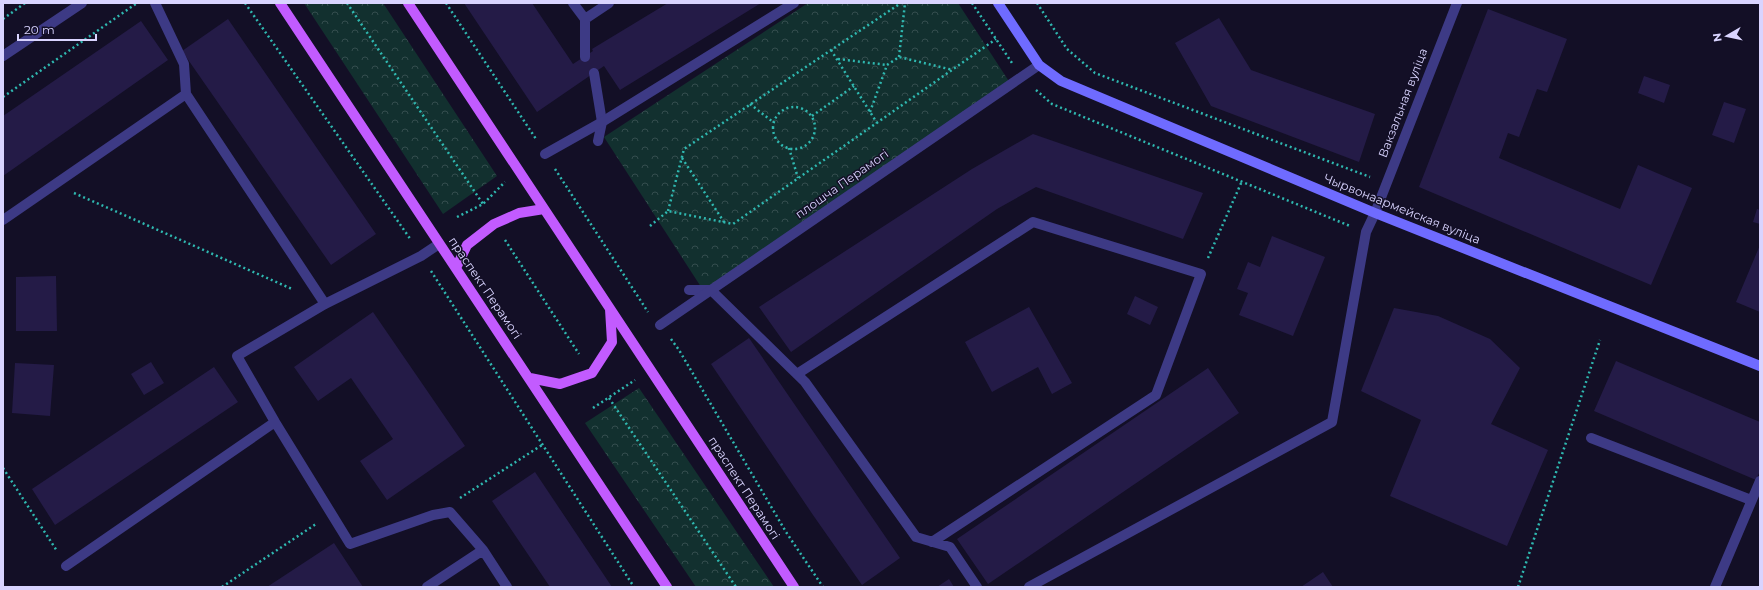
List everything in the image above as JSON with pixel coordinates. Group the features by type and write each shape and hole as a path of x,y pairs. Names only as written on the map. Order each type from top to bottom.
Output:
{"main road":[{"name":"праспект Перамогі","path":"280,3 439,244 530,378 667,587"},
{"name":"праспект Перамогі","path":"408,3 794,587"},
{"path":"456,268 467,245 494,224 519,212 544,209"},
{"path":"530,378 560,384 592,373 612,342 610,309"}],"street":[{"path":"3,56 82,3"},
{"path":"154,3 184,64 186,94 325,304"},
{"path":"573,3 584,19 585,57"},
{"path":"584,19 609,3"},
{"path":"545,154 602,122 794,3"},
{"path":"998,3 1039,65"},
{"name":"Вакзальная вуліца","path":"1029,587 1332,422 1366,232 1457,3"},
{"name":"Чырвонаармейская вуліца","path":"1039,65 1061,81 1374,213 1760,366"},
{"name":"плошча Перамогі","path":"660,325 1039,65"},
{"path":"594,73 602,122 598,141"},
{"path":"3,220 186,94"},
{"path":"797,374 1033,222 1201,274 1156,395 932,542"},
{"path":"439,244 421,256 325,304 237,356 275,422 350,544 433,514 450,512 483,550 507,587"},
{"path":"689,290 711,290 805,382 916,537 950,547 977,587"},
{"path":"66,566 275,422"},
{"path":"1591,438 1751,500"},
{"path":"1715,587 1760,481"},
{"path":"427,587 483,550"}],"path":[{"path":"3,18 25,3"},
{"path":"3,97 137,3"},
{"path":"245,3 421,256 634,587"},
{"path":"347,3 483,204"},
{"path":"650,226 668,211 684,149 900,3"},
{"path":"899,57 905,3"},
{"path":"1037,3 1067,49 1096,73 1386,184"},
{"path":"668,211 732,224 996,39"},
{"path":"831,50 877,123"},
{"path":"870,112 887,65 899,57 953,70"},
{"path":"837,59 887,65"},
{"path":"812,116 854,86"},
{"path":"750,104 773,122"},
{"path":"793,106 807,110 812,116 816,130 814,137 803,147 796,149 789,148 778,141 774,135 773,122 781,111 793,106"},
{"path":"789,148 798,178"},
{"path":"681,158 724,222"},
{"path":"457,217 483,204 506,181"},
{"path":"1201,274 1242,182"},
{"path":"55,185 296,291"},
{"path":"505,239 579,354"},
{"path":"660,325 679,350 786,532 823,587"},
{"path":"1518,587 1600,340"},
{"path":"593,408 637,378"},
{"path":"609,398 736,587"},
{"path":"478,486 542,445"},
{"path":"3,468 66,566"},
{"path":"222,587 332,514"}],"green space":[{"path":"304,3 383,3 497,176 443,214"},
{"path":"808,3 958,3 1012,86 703,290 604,137"},
{"path":"639,388 774,587 696,587 585,423"}],"building":[{"path":"464,3 532,3 573,64 593,51 592,49 668,3 761,3 620,90 604,66 537,112"},
{"path":"1488,9 1567,39 1547,92 1537,89 1519,137 1508,133 1499,158 1620,209 1638,165 1692,188 1651,285 1419,187"},
{"path":"1219,18 1251,70 1375,114 1359,162 1211,106 1175,43"},
{"path":"228,19 376,234 331,265 182,51"},
{"path":"141,21 168,60 3,176 3,116"},
{"path":"1644,76 1670,85 1664,103 1638,93"},
{"path":"1724,102 1746,109 1734,143 1712,135"},
{"path":"1033,134 1203,193 1183,239 1036,187 997,209 791,352 759,307 972,169"},
{"path":"1757,209 1760,210 1760,224 1753,222"},
{"path":"1272,236 1325,257 1293,336 1239,315 1248,293 1237,289 1248,262 1260,267"},
{"path":"1760,245 1760,312 1736,302"},
{"path":"56,276 57,331 16,331 16,277"},
{"path":"1135,296 1158,307 1150,325 1127,314"},
{"path":"1029,307 1072,383 1052,394 1038,367 992,392 965,342"},
{"path":"1394,308 1438,316 1490,339 1520,368 1491,424 1548,450 1507,546 1390,496 1421,420 1361,391"},
{"path":"373,312 465,446 387,500 360,461 393,439 351,378 318,401 294,367"},
{"path":"749,338 900,558 862,585 711,364"},
{"path":"1616,361 1760,422 1760,471 1756,480 1594,411"},
{"path":"151,362 164,383 144,395 131,374"},
{"path":"15,363 54,365 50,416 12,413"},
{"path":"214,367 238,402 55,525 32,489"},
{"path":"1208,368 1239,413 988,584 957,539"},
{"path":"535,472 612,587 550,587 492,501"},
{"path":"334,543 363,587 267,587"},
{"path":"1323,572 1333,587 1301,587"},
{"path":"949,579 954,587 937,587"}]}
